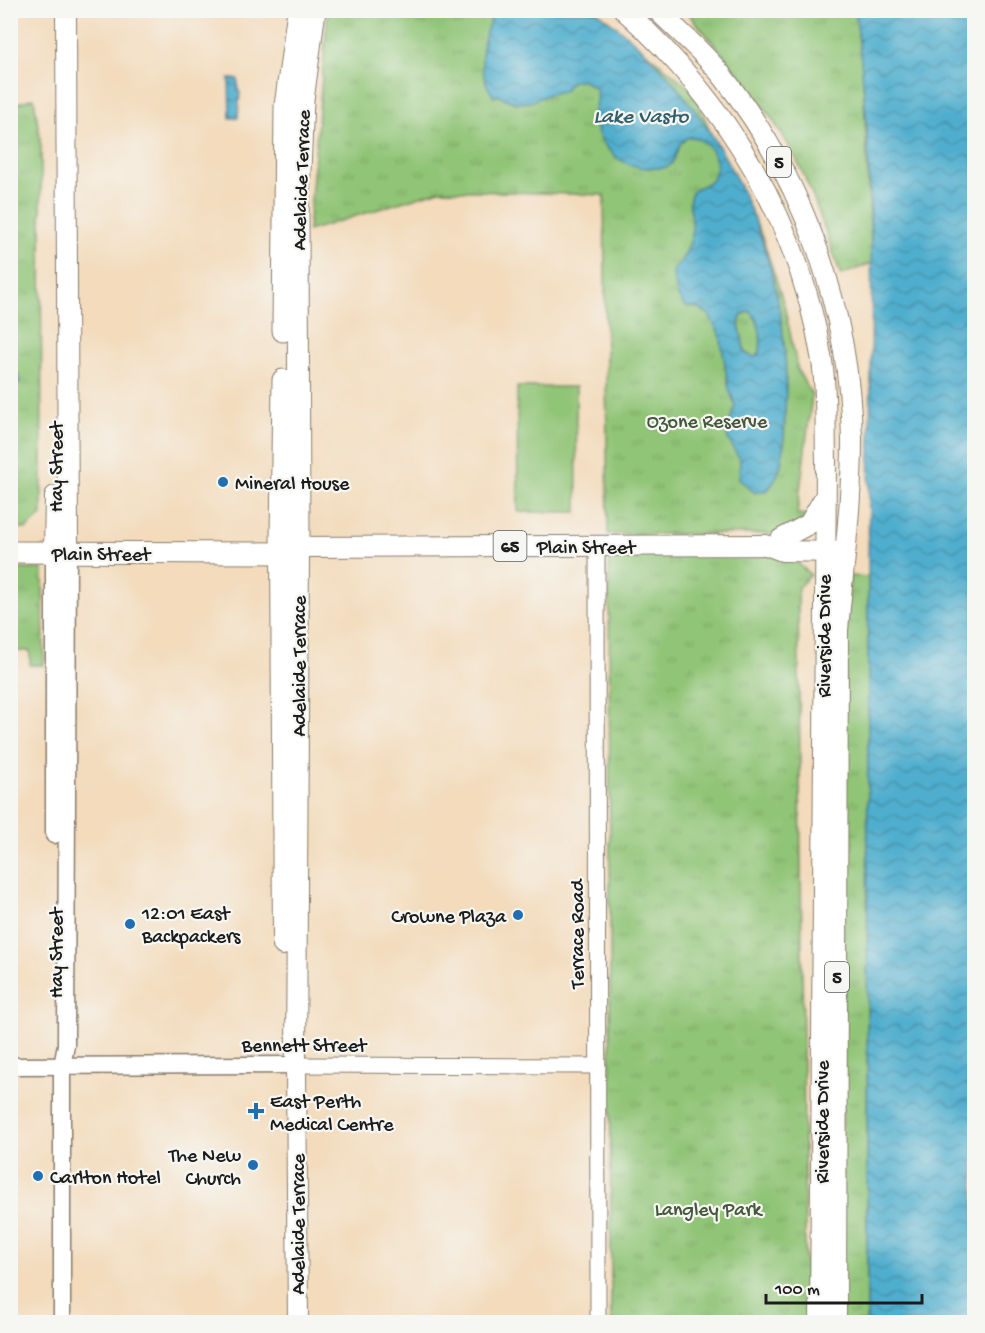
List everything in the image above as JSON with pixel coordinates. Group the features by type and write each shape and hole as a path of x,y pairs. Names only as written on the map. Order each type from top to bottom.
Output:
{"highway":[{"name":"Adelaide Terrace","path":"287,547 283,152 285,106 297,10"},
{"name":"Adelaide Terrace","path":"287,547 303,100 315,10"},
{"name":"Plain Street","path":"10,541 61,547"},
{"name":"Plain Street","path":"10,552 61,547 287,547"}],"main road":[{"name":"Hay Street","path":"54,10 61,547"},
{"name":"Hay Street","path":"62,1323 62,1066 55,1046 66,10"},
{"name":"Riverside Drive","path":"624,10 657,39 721,116 763,184 798,262 822,363 825,495 820,1323"},
{"name":"Riverside Drive","path":"657,10 695,45 730,85 784,170 832,297 848,387 852,440 838,643 836,1323"},
{"path":"670,10 690,32 695,45"},
{"path":"823,589 804,560 776,545 809,524 825,495"},
{"name":"Plain Street","path":"287,547 846,545"},
{"name":"Adelaide Terrace","path":"287,547 290,1065 297,1323"},
{"name":"Adelaide Terrace","path":"285,1323 290,1065"},
{"name":"Bennett Street","path":"10,1066 290,1065"}],"street":[{"name":"Terrace Road","path":"597,546 598,1323"},
{"name":"Bennett Street","path":"290,1065 598,1066"}],"green space":[{"name":"Ozone Reserve","path":"328,11 597,11 694,92 717,148 761,233 784,304 798,371 812,395 797,514 810,515 789,531 771,534 608,534 604,195 440,190 308,231"},
{"path":"686,11 855,11 862,58 872,263 841,275 800,166 781,132 729,61"},
{"path":"34,98 41,147 42,515 26,529 11,528 11,105"},
{"path":"517,387 576,387 577,512 518,512"},
{"name":"Langley Park","path":"619,553 781,556 795,561 811,575 798,587 806,1322 611,1322 609,560"},
{"path":"11,569 43,569 44,665 30,665 30,651 11,651"},
{"path":"850,576 868,577 867,1322 841,1322 845,656"}],"water":[{"name":"Lake Vasto","path":"495,11 596,11 640,47 679,89 713,136 741,188 762,242 777,298 785,355 784,432 781,464 768,490 755,493 739,479 740,460 728,439 727,431 735,405 729,389 720,335 709,315 699,308 684,306 678,295 672,272 685,255 690,242 692,194 694,190 710,181 716,171 712,151 702,141 689,137 678,148 674,160 667,167 640,167 622,161 601,140 594,121 596,89 581,79 570,82 564,91 525,103 518,103 498,95 494,97 484,77 482,65 486,31","holes":["750,311 760,331 761,343 759,355 753,357 745,353 739,323 742,315"]},
{"path":"855,11 974,11 974,1322 867,1322 868,577 872,294 868,152"},
{"path":"229,79 238,79 238,91 240,92 238,118 230,118"},
{"path":"10,366 19,376 20,382 11,392"}],"place":[{"name":"Mineral House","path":"223,482"},
{"name":"Crowne Plaza","path":"518,915"},
{"name":"12:01 East Backpackers","path":"130,924"},
{"name":"East Perth Medical Centre","path":"256,1111"},
{"name":"The New Church","path":"253,1165"},
{"name":"Carlton Hotel","path":"38,1176"}]}
